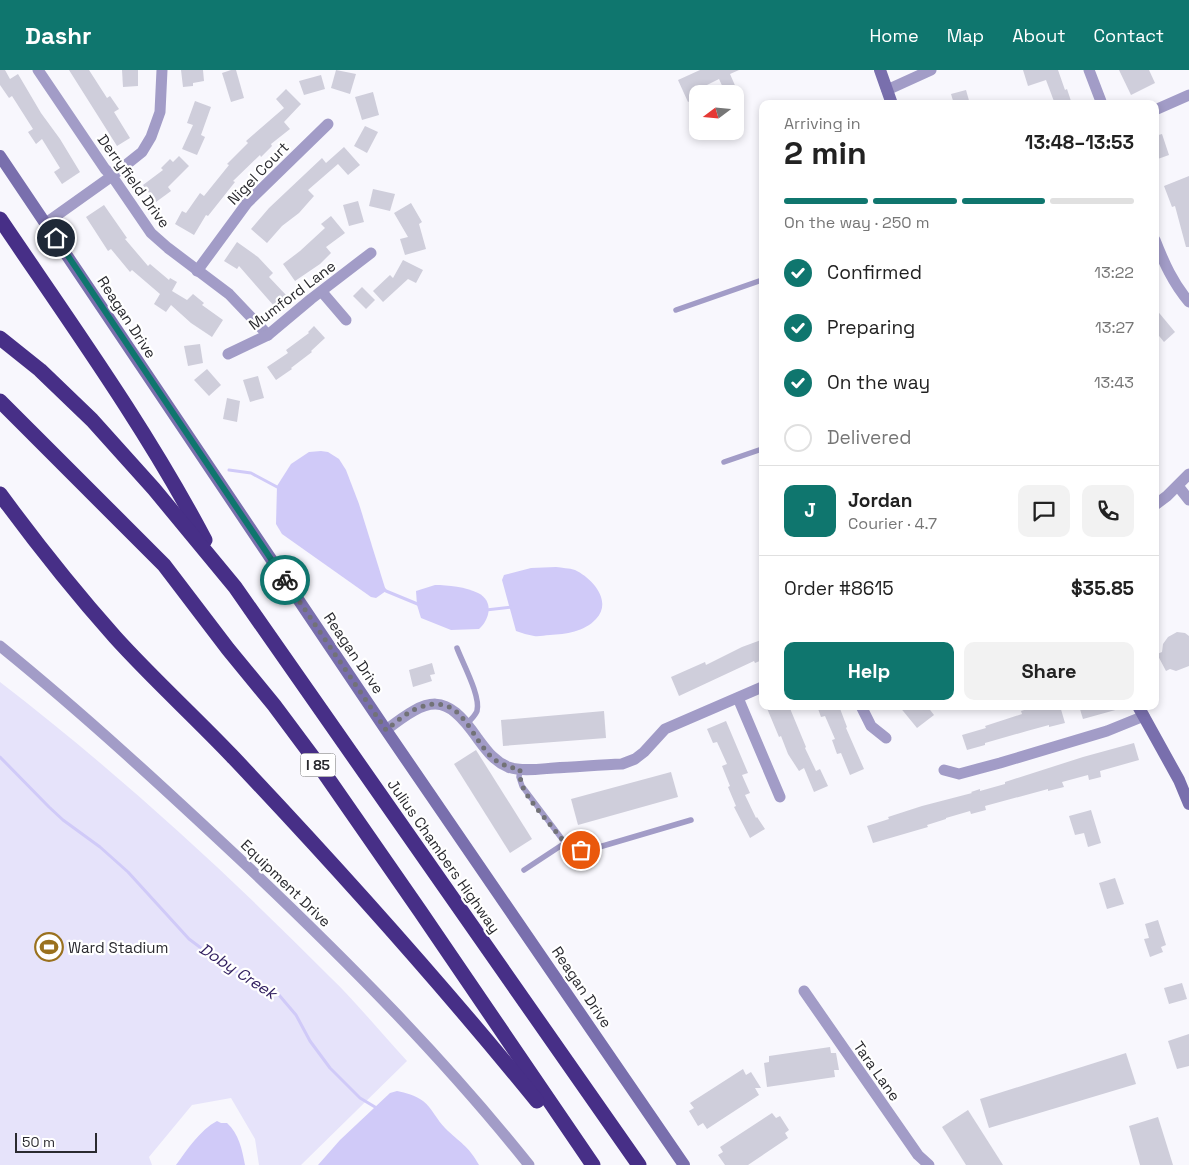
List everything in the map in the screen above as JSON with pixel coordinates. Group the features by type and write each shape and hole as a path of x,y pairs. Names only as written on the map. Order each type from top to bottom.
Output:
{"highway":[{"path":"0,219 155,451 220,567"},
{"name":"I 85","path":"0,338 40,370 92,420 220,567"},
{"name":"I 85","path":"0,400 164,565 228,649 274,705 318,764 420,911 591,1165"},
{"path":"0,494 31,537 116,638 231,754 372,907 471,1019 591,1165"},
{"name":"Julius Chambers Highway","path":"220,567 250,607 639,1165"}],"street":[{"name":"Derryfield Drive","path":"38,70 151,233 229,294 268,335"},
{"path":"46,223 142,152 151,137 160,112 162,70"},
{"path":"880,70 891,100"},
{"path":"887,90 931,70"},
{"path":"1089,70 1100,100"},
{"path":"1159,108 1189,95"},
{"name":"Nigel Court","path":"198,271 247,203 328,124"},
{"name":"Reagan Drive","path":"0,156 386,730 684,1165"},
{"path":"1159,250 1169,274 1189,302"},
{"name":"Mumford Lane","path":"228,354 268,335 371,253"},
{"path":"322,292 346,320"},
{"path":"1159,502 1189,474"},
{"path":"1178,486 1189,500"},
{"name":"Equipment Drive","path":"0,646 126,754 298,914 418,1036 529,1165"},
{"path":"386,730 419,708 432,704 446,705 456,711 468,723 488,752 497,761 510,768 622,764 635,759 644,752 664,729 759,688"},
{"path":"738,698 780,797"},
{"path":"863,710 871,726 886,738"},
{"path":"944,770 959,774 1000,764 1107,731 1141,711 1179,780 1189,804"},
{"name":"Tara Lane","path":"804,991 918,1155 929,1165"}],"lane":[{"path":"676,310 759,281"},
{"path":"724,462 759,450"},
{"path":"457,648 477,699 477,709 468,723"},
{"path":"520,769 522,786 565,843 572,848 589,850 691,820"},
{"path":"524,870 565,843"}],"shaded area":[{"path":"309,452 328,452 339,459 346,470 359,504 386,591 376,598 371,597 282,534 276,524 277,486 291,464"},
{"path":"556,567 575,570 594,584 601,598 601,612 586,627 568,633 536,636 516,631 502,580 504,575 531,568"},
{"path":"435,585 463,588 483,596 489,610 483,625 479,629 451,630 421,618 417,605 416,591"},
{"path":"0,682 86,751 211,861 340,987 407,1061 301,1165 259,1165 255,1139 231,1098 192,1105 149,1157 152,1165 0,1165"},
{"path":"397,1091 414,1096 426,1104 445,1128 467,1148 479,1165 318,1165 340,1140 390,1093"},
{"path":"217,1121 227,1123 231,1127 237,1137 245,1165 176,1165 199,1135"}],"building":[{"path":"0,70 5,70 10,79 18,74 80,172 62,184 54,172 60,168 42,139 36,144 28,132 33,129 12,96 9,98 0,85"},
{"path":"69,70 89,70 107,98 110,96 119,109 114,112 130,138 117,146"},
{"path":"122,70 138,70 138,86 123,87"},
{"path":"181,70 203,70 204,81 193,83 193,86 183,87"},
{"path":"236,70 244,98 231,102 222,73"},
{"path":"336,70 356,74 350,94 331,88"},
{"path":"700,70 739,70 730,74 735,85 722,85 719,79 707,85 689,85 688,102 678,80"},
{"path":"1023,70 1058,70 1071,100 1054,100 1046,80 1028,86"},
{"path":"1119,70 1149,70 1155,83 1131,95"},
{"path":"321,75 325,89 304,95 299,81"},
{"path":"286,89 301,104 284,122 290,129 271,144 272,146 261,157 260,155 233,181 235,182 208,216 206,215 194,235 175,224 182,211 186,213 200,193 204,196 229,165 227,164 248,143 246,141 284,108 276,99"},
{"path":"966,90 969,100 953,100 951,94"},
{"path":"373,92 379,115 362,120 355,97"},
{"path":"195,101 211,107 201,135 205,137 197,155 182,149 193,125 187,123"},
{"path":"365,126 378,132 367,153 354,146"},
{"path":"1162,134 1169,155 1159,159 1159,135"},
{"path":"344,147 360,165 348,175 338,164 308,190 314,196 267,243 251,229 269,208 322,158 326,163"},
{"path":"179,156 189,166 168,187 171,191 156,202 143,185 163,170 161,168 170,159 173,162"},
{"path":"1189,176 1189,247 1186,247 1175,206 1172,207 1164,186"},
{"path":"373,189 395,194 390,211 369,206"},
{"path":"358,201 364,222 349,226 343,205"},
{"path":"411,203 422,222 419,224 426,249 405,255 400,239 408,237 394,213"},
{"path":"104,205 127,238 125,239 148,266 150,264 169,280 170,278 177,282 172,291 187,300 193,294 204,303 202,305 223,320 212,337 191,323 171,305 166,312 154,304 160,294 132,270 130,272 111,249 108,251 86,217"},
{"path":"331,216 345,233 326,247 331,253 320,264 295,281 283,264 325,228 321,224"},
{"path":"237,242 258,257 273,273 269,277 286,295 274,306 239,266 237,269 224,261"},
{"path":"403,260 423,270 416,283 408,279 383,302 373,291 390,275 393,278"},
{"path":"362,287 375,300 366,309 353,296"},
{"path":"1159,313 1175,332 1164,342 1159,336"},
{"path":"314,326 325,338 312,352 276,380 267,367 288,353 286,350 309,333"},
{"path":"200,344 203,363 188,366 184,346"},
{"path":"207,369 221,385 209,396 194,380"},
{"path":"258,376 264,398 250,402 243,380"},
{"path":"227,398 240,401 237,422 223,419"},
{"path":"1177,632 1185,633 1189,636 1189,666 1176,671 1170,669 1166,671 1159,658 1159,653 1162,652 1163,644 1168,637"},
{"path":"759,641 759,661 755,663 754,661 679,696 671,677 705,662 706,665"},
{"path":"432,663 435,674 430,675 432,681 413,687 409,670"},
{"path":"768,710 791,710 816,771 820,769 828,786 814,792 804,768 799,771 788,754 781,736 779,737"},
{"path":"818,710 841,710 846,728 864,769 850,775 841,753 837,754 832,740 835,739 825,716 821,717"},
{"path":"902,710 930,710 934,715 917,728"},
{"path":"1061,710 1065,723 1027,731 967,750 962,735 1022,714 1021,711"},
{"path":"1080,710 1115,710 1083,719"},
{"path":"604,711 606,738 503,746 501,720"},
{"path":"726,721 748,773 742,775 750,793 745,795 756,818 765,829 750,838 734,807 736,806 722,766 727,764 717,742 713,743 707,729"},
{"path":"1134,743 1139,760 1100,771 1101,777 1089,780 1088,775 1062,782 1064,787 1048,791 1048,789 985,806 986,810 971,814 970,811 946,818 927,825 928,827 873,843 867,826 922,806 972,793 980,789 980,791 1005,784 1005,782 1083,757"},
{"path":"476,750 532,839 510,853 454,764"},
{"path":"671,772 678,797 578,825 571,799"},
{"path":"1091,810 1101,843 1088,847 1084,833 1075,835 1069,816"},
{"path":"1115,878 1124,904 1107,909 1099,883"},
{"path":"1158,920 1166,945 1161,947 1163,952 1150,957 1144,939 1149,938 1145,924"},
{"path":"1182,983 1187,999 1169,1004 1164,988"},
{"path":"1189,1034 1189,1066 1177,1069 1168,1041"},
{"path":"830,1047 831,1053 836,1053 839,1070 834,1070 835,1077 767,1087 764,1063 769,1062 769,1056"},
{"path":"1126,1053 1136,1084 989,1128 980,1099"},
{"path":"743,1069 746,1075 751,1072 761,1088 755,1088 759,1095 707,1129 703,1123 698,1126 689,1111 694,1108 690,1103"},
{"path":"968,1110 1003,1165 966,1165 942,1127"},
{"path":"772,1113 776,1118 780,1116 789,1130 785,1133 788,1138 748,1165 725,1165 718,1155 723,1152 720,1147"},
{"path":"1158,1117 1173,1165 1140,1165 1129,1126"}],"waterway":[{"path":"229,470 251,473 279,488"},
{"path":"383,588 420,605"},
{"path":"486,610 512,607"},
{"name":"Doby Creek","path":"0,757 63,820 100,847 128,872 189,939 221,963 279,995 296,1015 310,1041 330,1068 360,1098 375,1107 376,1110"}],"way so far":[{"path":"285,580 386,730 406,715 432,704 446,705 456,711 468,723 488,752 497,761 510,768 520,769 522,786 530,797 565,843 572,848 581,850"}],"place":[{"name":"Ward Stadium","path":"49,947"}],"route":[{"path":"56,238 285,580"}]}
